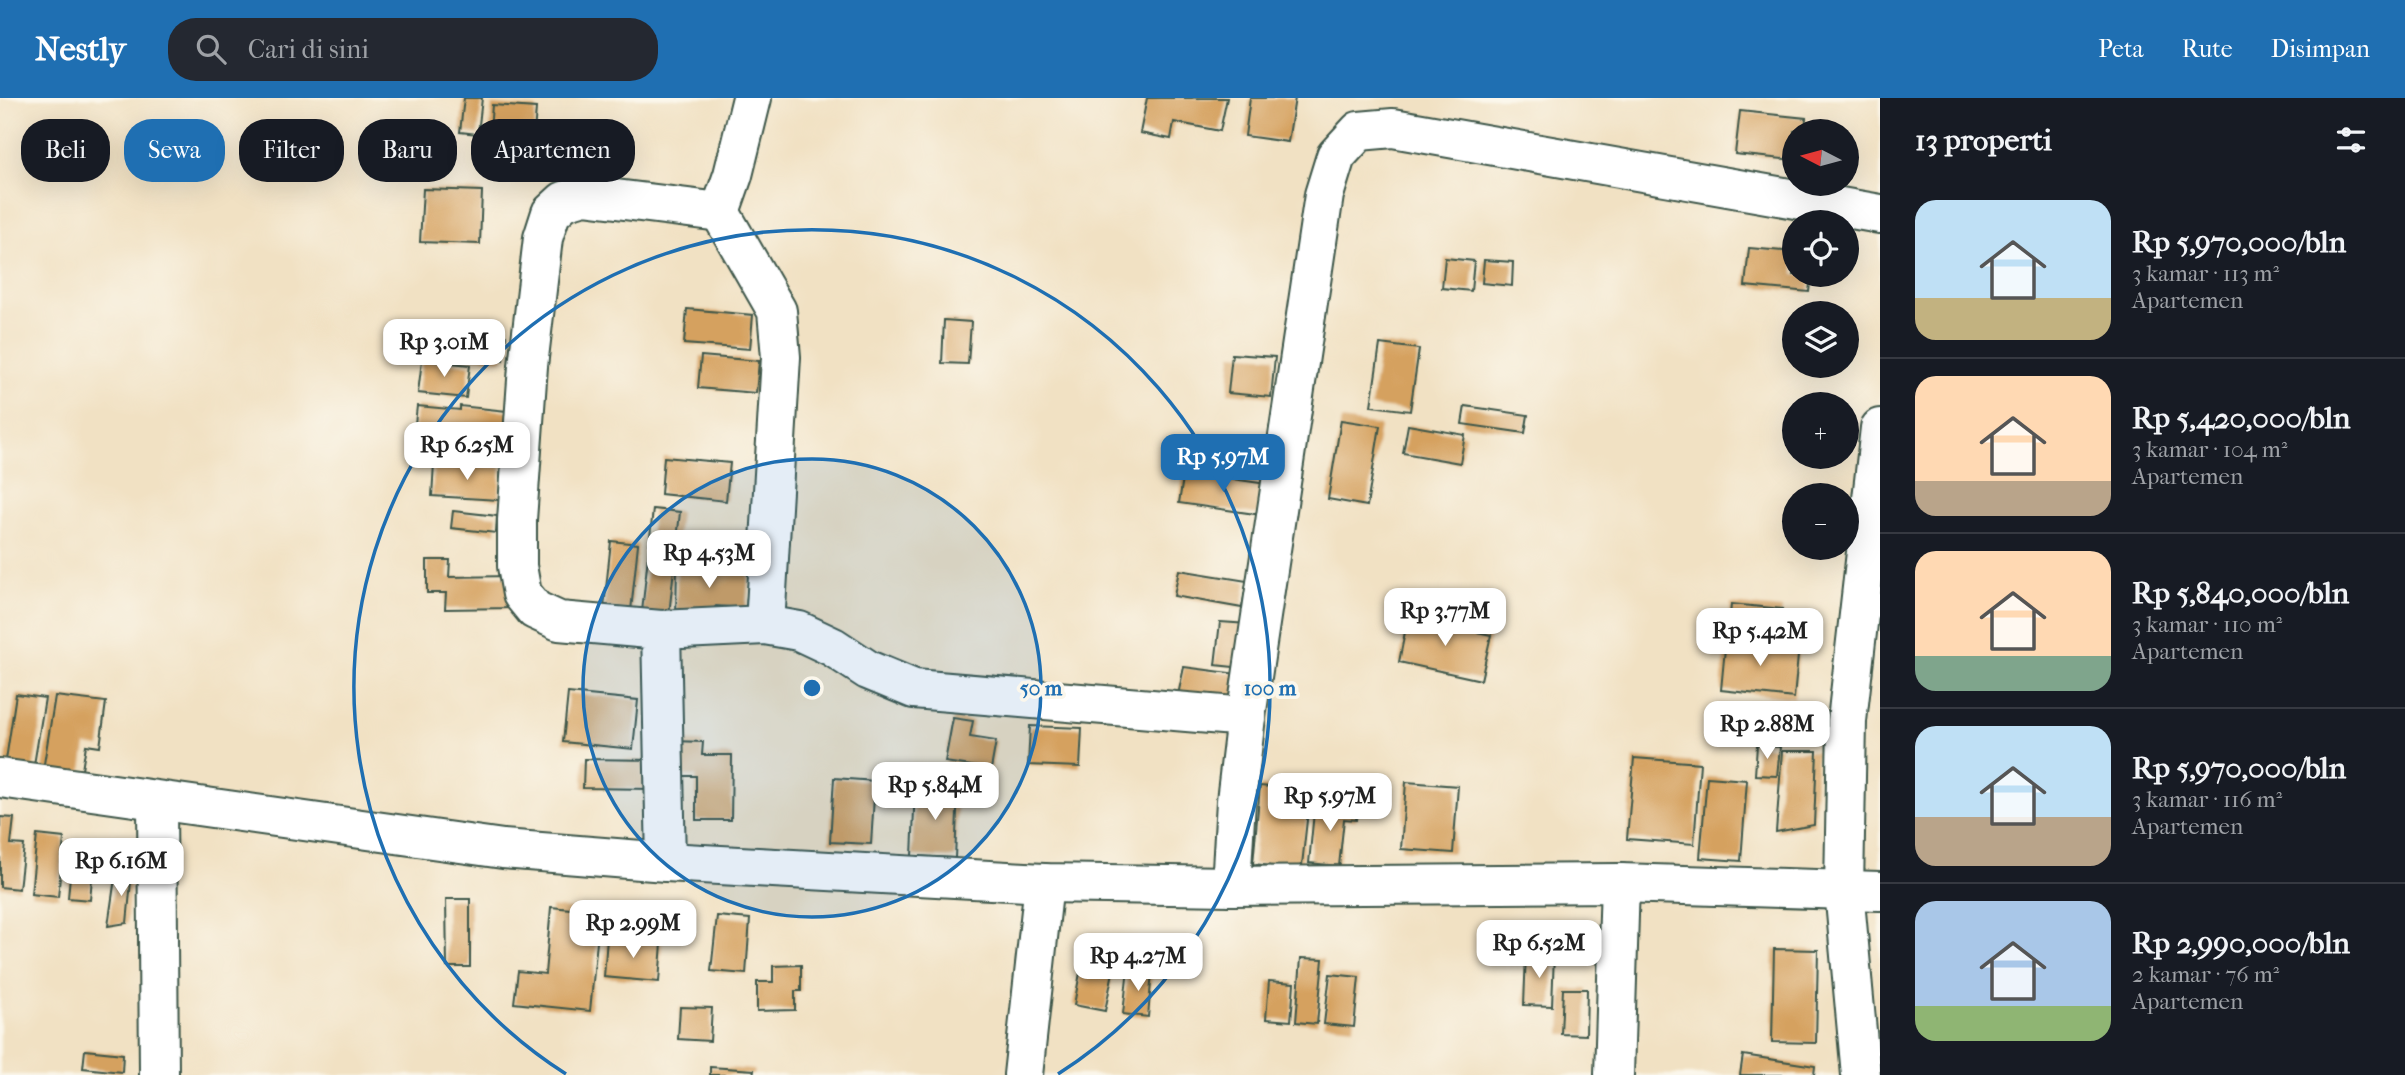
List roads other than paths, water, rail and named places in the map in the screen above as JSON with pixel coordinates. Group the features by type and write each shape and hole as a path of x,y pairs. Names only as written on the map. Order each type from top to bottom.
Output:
{"street":[{"path":"752,98 733,175 720,212 778,311 781,357 765,625"},
{"path":"1231,886 1236,801 1246,716 1324,195 1336,156 1359,131 1393,128 1880,215"},
{"path":"720,212 584,195 564,201 551,213 543,238 528,366 517,520 517,566 522,594 535,610 559,621 661,630 765,625 799,631 833,647 868,670 914,689 1246,716"},
{"path":"1861,1075 1862,890 1847,721 1880,428"},
{"path":"661,630 666,862"},
{"path":"0,778 503,849 666,862 1044,883 1231,886 1620,883 1862,890"},
{"path":"157,801 159,1075"},
{"path":"1023,1075 1044,883"},
{"path":"1614,1075 1620,883"}]}
